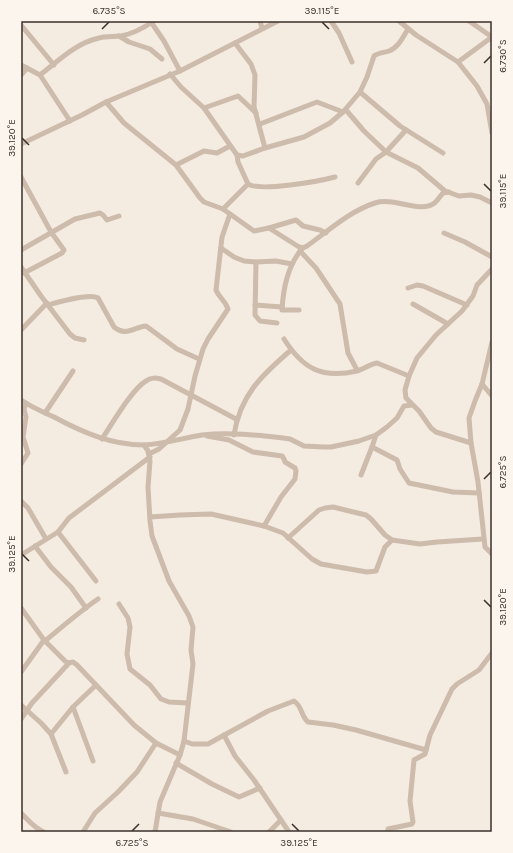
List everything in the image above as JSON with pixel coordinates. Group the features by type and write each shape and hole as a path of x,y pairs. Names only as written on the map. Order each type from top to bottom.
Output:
{"street":[{"path":"260,21 262,28"},
{"path":"21,144 106,102 180,71 278,21"},
{"path":"331,21 352,62"},
{"path":"400,21 408,29 458,62 477,86 487,104 490,111 492,133"},
{"path":"458,62 492,37 469,21"},
{"path":"40,75 82,45 99,38 119,36 129,33 152,22 180,71"},
{"path":"21,26 54,65"},
{"path":"237,155 243,156 304,137 323,127 344,111 360,92 374,56 378,53 391,51 396,47 408,29"},
{"path":"119,36 129,42 150,49 162,59"},
{"path":"234,43 251,64 255,75 254,107 260,124 265,148"},
{"path":"21,65 40,75 70,121"},
{"path":"21,75 27,68"},
{"path":"170,74 181,87 204,108 237,155 238,162 248,184 256,187 300,184 335,177"},
{"path":"360,92 391,119 443,153"},
{"path":"204,108 238,96 257,114"},
{"path":"106,102 124,123 176,165 204,202 223,209 254,231 296,220 303,226 326,233"},
{"path":"260,124 318,102 344,111 386,152 418,168 445,191 462,197 471,195 480,196 492,203"},
{"path":"358,183 376,160 386,152 406,130"},
{"path":"176,165 204,152 217,153 230,146"},
{"path":"21,178 51,232 64,250 64,252 47,262 24,273"},
{"path":"223,209 248,184"},
{"path":"299,310 283,311 282,306 292,264 301,250 346,218 374,203 389,201 409,206 429,206 434,203 443,193 449,192"},
{"path":"21,250 75,219 102,214 106,220 108,220 119,216"},
{"path":"21,555 58,532 69,518 107,491 180,430 188,409 190,394 199,359 208,339 228,309 226,303 218,295 216,290 224,230 230,214"},
{"path":"268,228 301,250 316,268 340,304 348,353 357,370"},
{"path":"444,233 465,242 492,257"},
{"path":"221,248 234,257 244,261 276,261 292,264"},
{"path":"256,262 255,315 260,321 277,323"},
{"path":"21,267 70,334 75,338 84,340"},
{"path":"472,443 436,432 431,428 405,395 409,376 417,358 426,346 458,316 473,296 477,285 492,269"},
{"path":"408,288 423,286 467,304"},
{"path":"21,330 47,304 94,296 98,298 114,327 118,331 130,331 146,326 177,349 199,359"},
{"path":"413,304 448,324"},
{"path":"255,305 282,306"},
{"path":"284,339 300,360 323,373 333,374 357,370 377,363 409,376"},
{"path":"492,342 482,384 470,418 483,539 485,547 492,554"},
{"path":"234,435 236,420 244,401 265,372 291,350"},
{"path":"44,413 73,371"},
{"path":"102,439 132,394 144,381 154,378 161,379 236,420"},
{"path":"482,384 492,396"},
{"path":"23,401 77,429 102,439 115,442 144,445 164,443 203,435 234,435 283,438 304,446 331,447 359,441 376,435 397,418 404,406 412,405"},
{"path":"21,464 28,452 23,437 26,417 23,401"},
{"path":"203,435 214,439 229,440 253,452 282,456 285,462 295,468 295,479 281,498 264,526"},
{"path":"361,475 376,435"},
{"path":"144,445 150,455 150,475 148,487 152,536 170,581 189,616 193,627 193,664 184,741 180,755 160,802 155,832"},
{"path":"372,447 397,460 400,469 409,483 453,492 479,493"},
{"path":"21,501 28,508 46,539"},
{"path":"288,538 318,510 333,507 366,516 371,519 385,536 392,540 420,544 452,540 483,539"},
{"path":"150,517 180,514 211,514 264,526 283,533 317,563 374,572 377,569 385,547 392,540"},
{"path":"58,532 96,581"},
{"path":"35,546 51,567 71,587 86,608"},
{"path":"21,672 44,641 57,632 75,615 98,599"},
{"path":"119,604 128,618 130,627 127,654 130,669 150,685 161,699 169,702 188,703"},
{"path":"21,608 44,641 68,664 73,662 78,665 134,725 156,742 180,755"},
{"path":"388,832 388,830 412,824 410,801 414,762 416,758 424,755 432,730 452,689 479,670 490,660 492,653"},
{"path":"21,719 27,710 69,663"},
{"path":"51,734 73,707 96,685"},
{"path":"184,741 192,744 208,744 268,711 294,701 298,704 305,720 308,722 356,730 426,750"},
{"path":"21,705 51,734 66,772"},
{"path":"73,707 93,761"},
{"path":"224,735 235,756 260,788 289,832"},
{"path":"83,832 95,813 137,772 156,742"},
{"path":"176,763 212,784 239,797 260,788"},
{"path":"21,812 39,830 44,832"},
{"path":"158,813 193,819 231,832"},
{"path":"269,832 281,820"}]}
